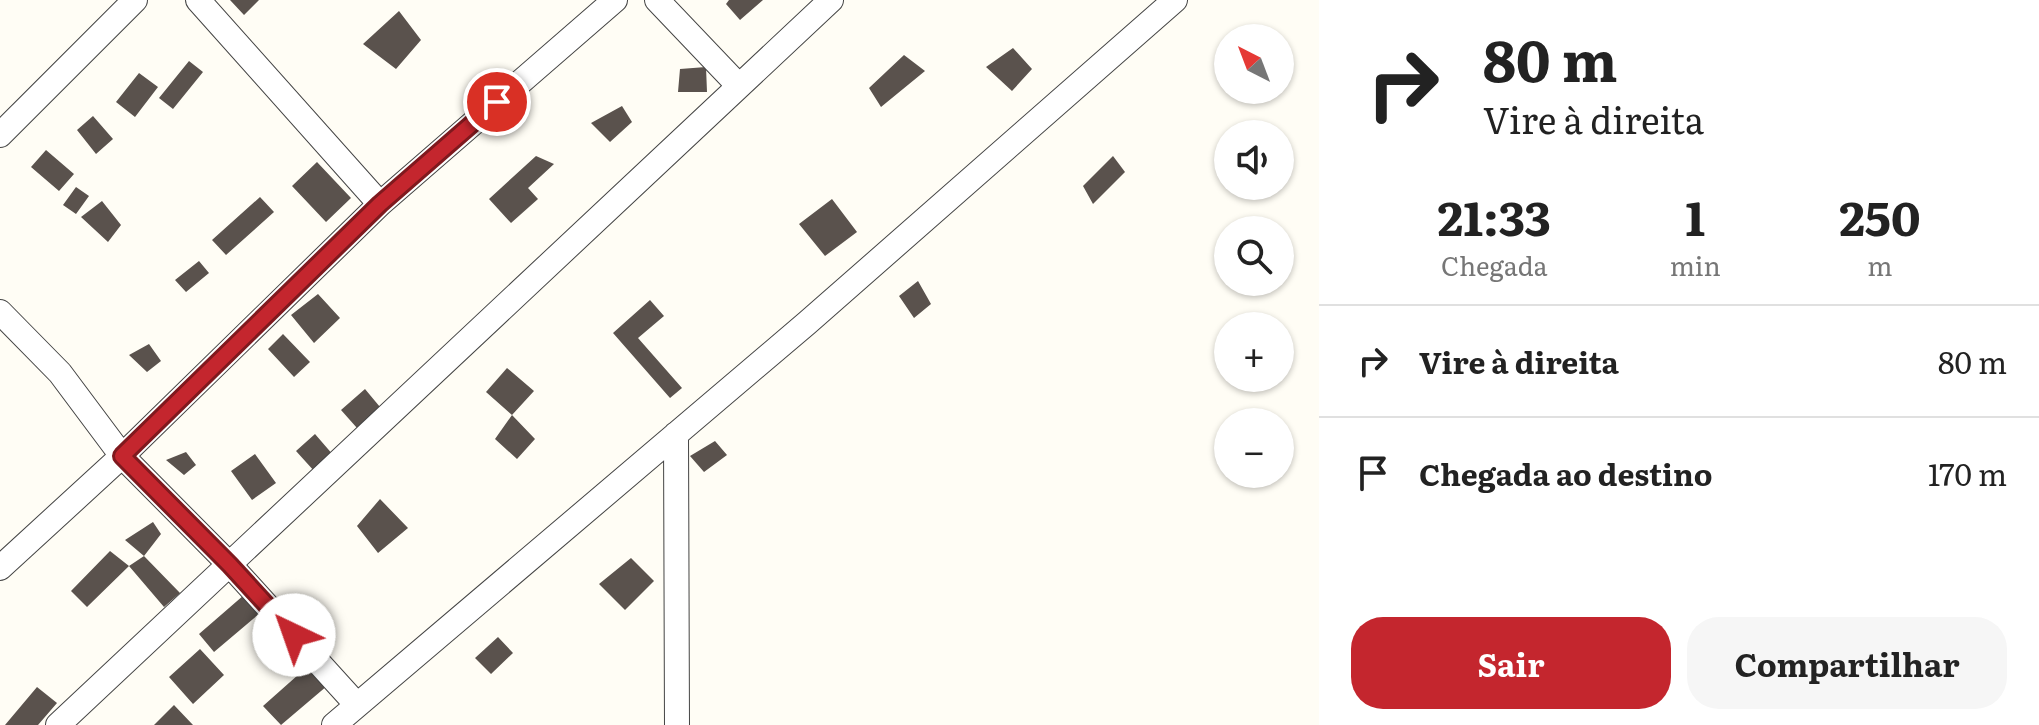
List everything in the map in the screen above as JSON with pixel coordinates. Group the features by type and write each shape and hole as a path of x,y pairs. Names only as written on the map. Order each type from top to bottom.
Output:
{"street":[{"path":"0,135 135,0"},
{"path":"198,0 380,204"},
{"path":"0,568 122,456 380,204 615,0"},
{"path":"657,0 738,85"},
{"path":"58,725 831,0"},
{"path":"334,725 807,323 1175,0"},
{"path":"0,312 60,373 122,456 230,565 357,705"},
{"path":"676,434 677,725"}],"building":[{"path":"230,0 259,0 244,15"},
{"path":"729,0 763,0 740,20 726,4"},
{"path":"399,11 421,40 396,69 363,44"},
{"path":"1013,48 1032,69 1012,91 986,67"},
{"path":"904,55 925,71 881,107 869,88"},
{"path":"189,61 203,72 173,109 159,98"},
{"path":"706,67 707,92 678,92 680,69"},
{"path":"139,73 158,87 135,117 116,102"},
{"path":"622,106 632,122 610,142 591,123"},
{"path":"93,116 113,139 96,154 77,130"},
{"path":"46,150 74,174 59,191 31,167"},
{"path":"536,156 554,164 528,188 538,199 511,223 489,199"},
{"path":"1113,156 1125,172 1093,204 1083,186"},
{"path":"317,162 351,198 326,222 292,186"},
{"path":"76,187 89,196 76,214 63,205"},
{"path":"260,197 274,212 226,255 212,240"},
{"path":"832,199 857,232 825,256 799,224"},
{"path":"102,201 121,225 108,242 81,217"},
{"path":"199,261 209,273 186,292 175,280"},
{"path":"918,281 931,304 914,318 899,296"},
{"path":"318,294 340,318 314,343 291,315"},
{"path":"650,300 664,316 638,338 682,388 670,398 613,333"},
{"path":"283,334 310,362 294,377 268,349"},
{"path":"149,344 161,361 147,372 129,355"},
{"path":"507,368 534,391 512,415 486,392"},
{"path":"365,389 380,407 357,428 341,410"},
{"path":"512,415 535,439 517,459 495,439"},
{"path":"315,434 334,456 315,472 296,451"},
{"path":"715,441 727,455 704,472 690,456"},
{"path":"186,452 196,465 184,475 166,460"},
{"path":"255,454 276,483 252,500 231,471"},
{"path":"380,499 408,528 378,553 357,526"},
{"path":"153,522 161,534 144,556 125,540"},
{"path":"110,551 129,566 87,607 71,591"},
{"path":"144,556 180,593 164,607 129,566"},
{"path":"631,558 654,581 625,610 599,584"},
{"path":"244,595 260,613 214,652 199,634"},
{"path":"498,637 513,653 491,674 475,658"},
{"path":"200,649 224,675 193,704 169,677"},
{"path":"316,659 334,680 281,725 263,706"},
{"path":"37,687 57,703 38,725 5,725"},
{"path":"174,705 193,725 154,725"}],"route":[{"path":"294,635 122,456 380,204 497,102"}]}
